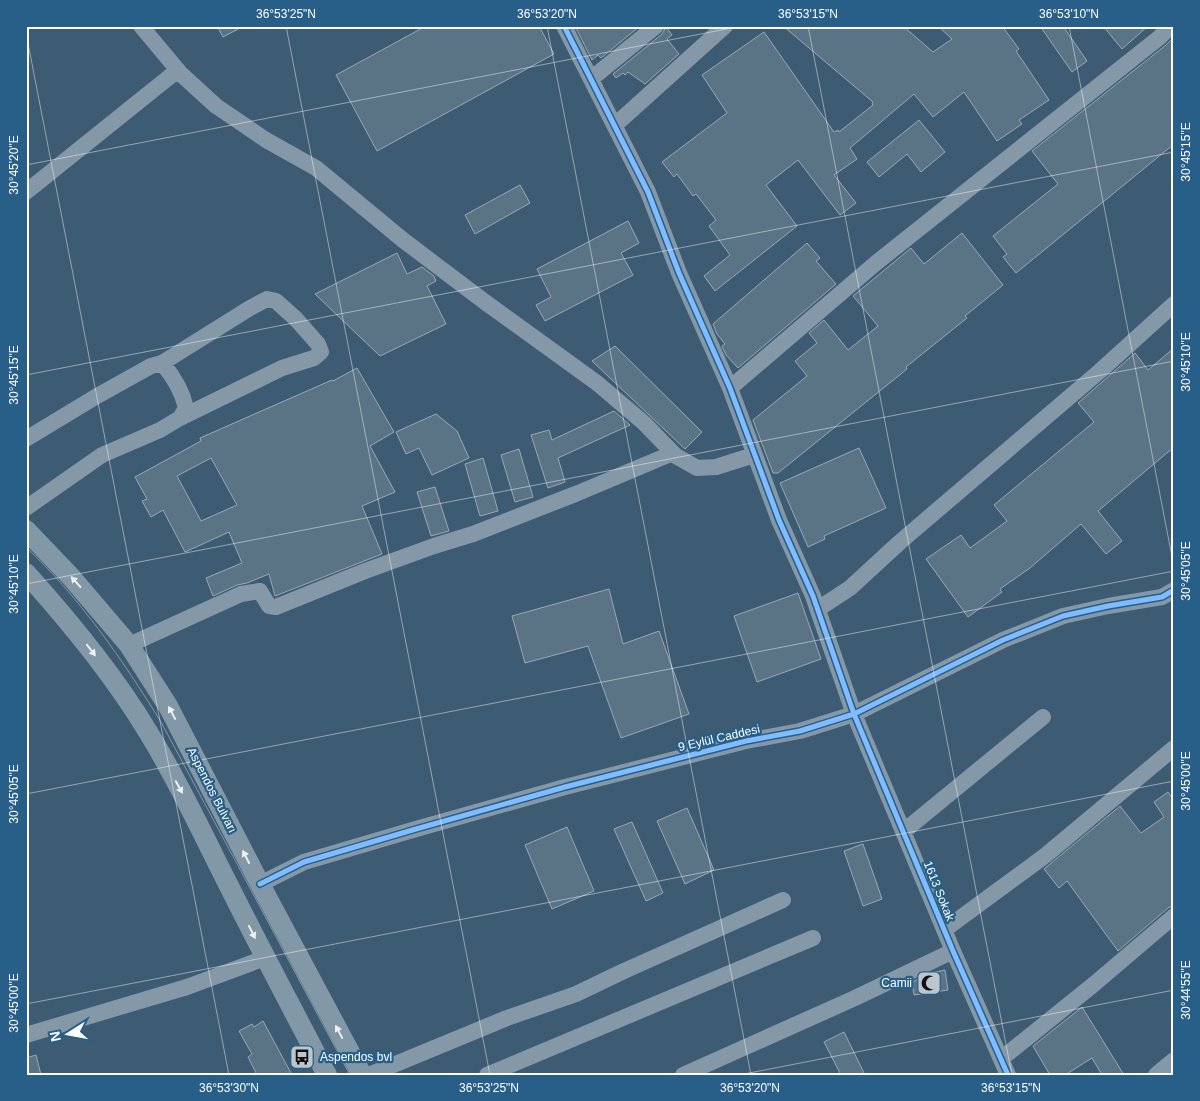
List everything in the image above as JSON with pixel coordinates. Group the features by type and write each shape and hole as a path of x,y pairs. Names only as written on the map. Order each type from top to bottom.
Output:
{"main road":[{"name":"Aspendos Bulvarı","path":"26,530 71,577 129,645 168,706 362,1075"},
{"path":"26,573 110,673 149,732 327,1075"}],"street":[{"path":"141,26 178,70 216,106 266,140 316,168 403,240 484,302 597,384 644,423 673,453 697,468 716,467 754,455"},
{"name":"1613 Sokak","path":"564,26 648,192 679,273 730,388 779,520 818,609 854,714 944,930 1008,1075"},
{"path":"591,79 656,26"},
{"path":"615,125 725,26"},
{"path":"730,388 876,263 1065,114 1160,37 1170,26"},
{"path":"26,192 178,70"},
{"path":"26,439 151,366 162,363 267,299 276,301 296,319 318,344 321,352 314,358 282,368 180,418 160,430 102,455 26,508"},
{"path":"818,609 850,588 900,542 1093,377 1174,304"},
{"path":"162,363 172,375 184,396 186,408 180,418"},
{"path":"129,645 241,594 260,592 270,606 276,607 365,572 482,531 673,453"},
{"name":"9 Eylül Caddesi","path":"260,884 304,862 416,829 565,787 746,741 800,731 854,714 1003,640 1063,616 1162,597 1174,590"},
{"path":"904,831 1043,717"},
{"path":"944,930 1046,855 1174,748"},
{"path":"369,1075 507,1018 576,994 783,900"},
{"path":"1001,1059 1093,985 1174,916"},
{"path":"487,1075 813,938"},
{"path":"683,1075 856,998 953,951"},
{"path":"26,1035 187,987 265,958"},
{"path":"1156,1075 1174,1060"}],"building":[{"path":"217,26 244,26 223,37"},
{"path":"426,26 539,26 554,54 377,151 336,75"},
{"path":"575,26 640,26 601,58 598,55 592,60"},
{"path":"783,26 903,26 933,52 952,39 938,26 1002,26 1019,49 1016,51 1049,100 1019,120 1022,124 997,141 964,92 933,117 914,94 850,148 857,159 834,175 856,203 840,215 798,160 766,185 797,226 715,291 704,276 730,255 709,226 716,220 696,194 693,196 677,174 674,177 662,162 727,113 702,75 764,32 834,132 838,130 839,132 873,105 873,102"},
{"path":"1040,26 1063,26 1087,61 1072,72"},
{"path":"1103,26 1148,26 1122,49"},
{"path":"666,27 672,35 667,39 679,54 645,84 628,72 616,78 613,74 662,34"},
{"path":"1174,37 1174,144 1016,273 1003,257 1007,254 993,236 1058,184 1032,151"},
{"path":"919,120 945,152 921,172 907,154 879,177 867,162"},
{"path":"520,185 530,203 475,234 465,215"},
{"path":"628,221 639,243 621,253 633,275 545,321 536,305 551,297 537,269"},
{"path":"962,233 1003,285 965,316 967,318 906,367 907,369 778,473 773,473 753,420 807,376 795,361 817,343 809,333 824,320 848,350 878,326 853,296 911,248 924,264"},
{"path":"807,243 820,258 816,261 836,284 738,368 726,355 722,346 725,344 717,334 713,324"},
{"path":"397,253 407,274 422,267 434,276 436,281 427,286 446,324 380,356 315,294"},
{"path":"615,346 702,432 685,449 592,361"},
{"path":"1174,348 1174,447 1098,511 1122,541 1106,554 1081,524 1030,568 1000,589 1002,592 968,617 926,559 961,535 970,548 1007,521 994,505 1094,422 1078,403 1135,353 1148,370"},
{"path":"357,368 394,432 370,446 395,492 362,506 382,554 275,596 269,574 213,596 206,578 242,563 229,532 185,552 163,510 151,517 142,501 147,499 135,477 201,441 200,438 333,381","holes":["211,458 237,505 201,521 177,476"]},
{"path":"614,411 630,425 558,458 565,482 548,488 531,435 549,430 552,440"},
{"path":"436,414 457,431 469,458 432,475 419,448 406,454 396,432"},
{"path":"859,448 886,508 824,536 825,539 808,547 780,483"},
{"path":"519,449 533,497 515,502 501,455"},
{"path":"483,458 498,511 480,516 465,464"},
{"path":"435,487 449,531 431,536 417,492"},
{"path":"609,589 623,644 659,631 689,714 621,738 588,646 525,663 512,616"},
{"path":"798,593 821,659 757,682 734,616"},
{"path":"1168,792 1174,801 1174,905 1118,951 1067,881 1059,888 1044,869 1120,806 1141,833 1164,817 1154,802"},
{"path":"687,808 714,870 685,884 657,821"},
{"path":"632,822 663,893 646,901 614,829"},
{"path":"567,827 594,891 552,909 525,845"},
{"path":"863,844 882,899 863,906 844,851"},
{"name":"Camii","path":"945,970 948,990 914,995 912,982 931,973"},
{"path":"1082,1007 1124,1075 1102,1075 1092,1058 1065,1075 1050,1075 1033,1046"},
{"path":"263,1021 292,1075 257,1075 248,1057 252,1054 239,1031 252,1024 254,1027"},
{"path":"844,1032 865,1075 841,1075 824,1042"},
{"path":"36,1055 41,1075 26,1075 26,1058"}],"tram line":[{"path":"26,547 64,587 99,630 161,722 350,1075"}],"cycle path":[{"path":"564,26 648,192 679,273 730,388 779,520 813,596 854,714 953,951 1008,1075"},
{"path":"260,884 304,862 416,829 565,787 746,741 800,731 854,714 1003,640 1063,616 1162,597 1174,590"}],"place":[{"name":"Camii","path":"929,983"},
{"name":"Aspendos bvl","path":"302,1057"}]}
